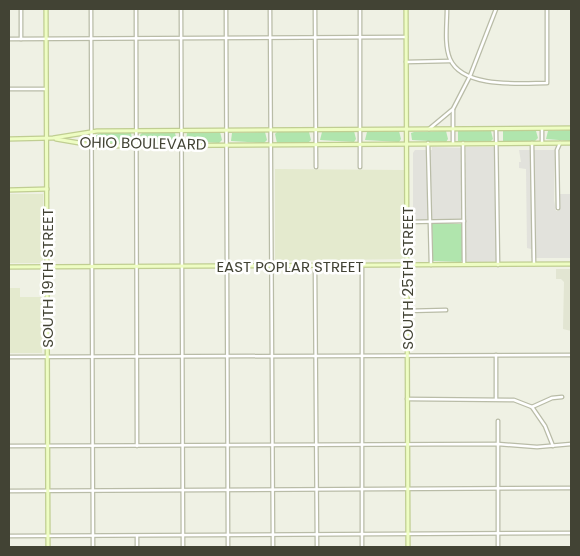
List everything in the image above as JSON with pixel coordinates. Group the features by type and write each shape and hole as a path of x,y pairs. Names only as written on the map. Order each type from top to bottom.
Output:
{"street":[{"path":"22,9 22,39"},
{"name":"SOUTH 19TH STREET","path":"46,9 48,547"},
{"path":"91,9 93,547"},
{"path":"136,9 137,446"},
{"path":"181,9 183,547"},
{"path":"226,9 228,547"},
{"path":"270,9 273,547"},
{"path":"315,9 316,167"},
{"path":"360,9 360,167"},
{"name":"SOUTH 25TH STREET","path":"406,9 408,547"},
{"path":"447,9 450,61 462,71 470,76 496,83 548,83 547,9"},
{"path":"429,129 453,109 470,76 496,9"},
{"path":"9,39 406,37"},
{"path":"406,62 450,61"},
{"path":"9,89 46,89"},
{"path":"453,109 453,143"},
{"name":"OHIO BOULEVARD","path":"53,138 91,132 136,131 571,128"},
{"path":"496,129 498,265"},
{"path":"542,129 542,143"},
{"path":"9,139 53,138"},
{"name":"OHIO BOULEVARD","path":"53,138 91,145 571,143"},
{"path":"428,143 431,265"},
{"path":"463,143 464,265"},
{"path":"532,143 534,264"},
{"path":"558,208 557,150 560,143"},
{"path":"9,190 47,189"},
{"path":"407,222 464,221"},
{"name":"EAST POPLAR STREET","path":"9,267 571,264"},
{"path":"315,266 318,547"},
{"path":"362,266 362,547"},
{"path":"407,310 446,310"},
{"path":"496,355 496,399"},
{"path":"9,357 571,355"},
{"path":"532,407 552,398 562,397"},
{"path":"407,399 514,400 532,407 543,420 554,446"},
{"path":"498,421 498,547"},
{"path":"9,446 498,444 554,446 571,444"},
{"path":"9,491 571,488"},
{"path":"9,536 571,534"},
{"path":"137,536 138,547"}],"shaded area":[{"path":"432,147 464,148 465,216 466,147 496,147 498,265 464,265 464,221 413,221 413,153 415,150 432,150"},
{"path":"519,150 555,150 554,200 556,211 560,210 560,194 571,194 571,258 531,258 531,249 527,248 526,169 519,168 519,162 521,162"},
{"path":"275,169 405,170 404,259 275,261"},
{"path":"9,194 43,194 43,263 9,263"},
{"path":"556,269 571,269 571,331 563,329 564,282 561,279 556,279"},
{"path":"9,288 20,288 20,297 42,297 42,353 9,353"}],"green space":[{"path":"571,130 571,141 546,139 548,131"},
{"path":"354,131 356,139 354,142 320,140 322,132"},
{"path":"399,131 401,139 399,142 365,140 367,132"},
{"path":"446,131 448,139 446,142 412,140 411,133 414,132"},
{"path":"458,131 491,131 493,139 491,141 458,141"},
{"path":"503,131 536,131 538,138 535,141 503,141"},
{"path":"131,132 132,141 129,144 96,142 95,136 100,133"},
{"path":"220,132 222,140 219,143 186,141 187,133"},
{"path":"265,132 267,140 264,143 231,141 232,133"},
{"path":"277,132 309,132 311,140 309,142 277,143 275,134"},
{"path":"142,133 175,133 177,141 174,143 142,144 140,135"},
{"path":"432,224 462,224 461,262 433,261"}]}
